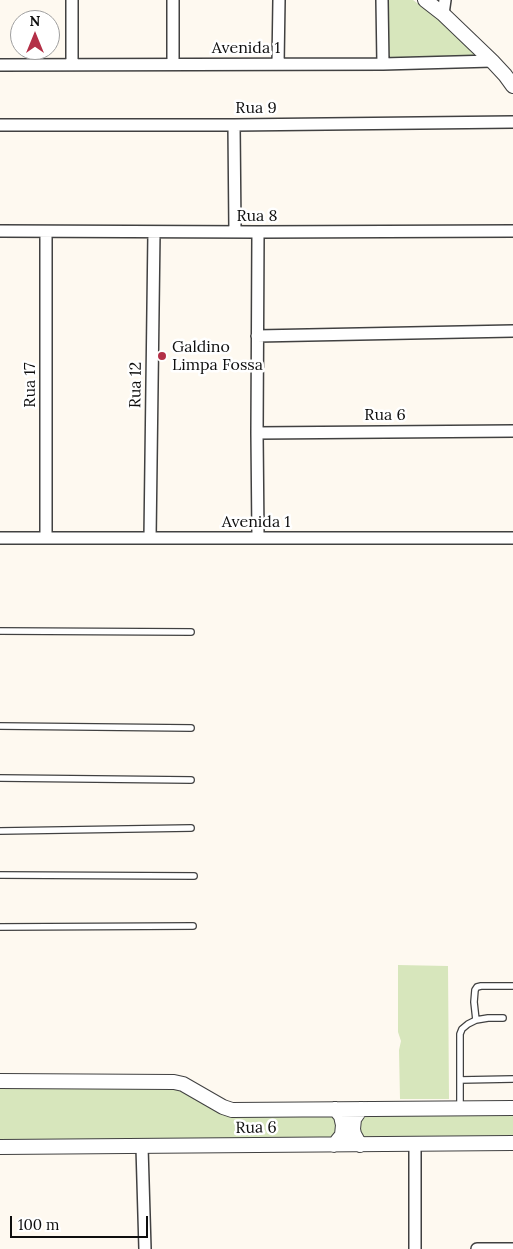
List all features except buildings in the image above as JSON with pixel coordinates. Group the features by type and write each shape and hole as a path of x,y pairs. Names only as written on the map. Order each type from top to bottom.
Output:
{"street":[{"path":"72,0 72,65"},
{"path":"173,0 173,64"},
{"path":"278,64 279,0"},
{"path":"382,0 383,64"},
{"path":"424,0 444,7 510,79"},
{"name":"Avenida 1","path":"0,65 383,64 492,61"},
{"name":"Rua 9","path":"0,124 513,122"},
{"path":"234,124 235,232"},
{"name":"Rua 8","path":"0,232 513,231"},
{"name":"Rua 17","path":"46,232 46,538"},
{"name":"Rua 12","path":"150,538 154,232"},
{"path":"258,232 258,537"},
{"path":"258,336 513,331"},
{"name":"Rua 6","path":"257,433 513,431"},
{"name":"Avenida 1","path":"0,538 513,538"},
{"path":"0,1081 174,1082 183,1084 223,1108 232,1110 513,1108"},
{"path":"334,1145 342,1135 343,1125 341,1116 335,1109"},
{"path":"360,1145 354,1134 354,1119 361,1109"},
{"name":"Rua 6","path":"0,1147 513,1143"},
{"path":"415,1144 415,1249"},
{"path":"142,1147 145,1249"},
{"path":"477,1249 513,1249"}],"lane":[{"path":"0,631 191,632"},
{"path":"0,726 192,728"},
{"path":"0,778 191,780"},
{"path":"0,831 191,828"},
{"path":"0,875 194,876"},
{"path":"0,926 193,926"},
{"path":"476,1020 474,994 477,987 513,986"},
{"path":"460,1108 460,1034 462,1029 476,1020 503,1018"},
{"path":"460,1080 513,1079"}],"green space":[{"path":"389,0 413,0 436,17 476,55 473,60 394,62 389,58"},
{"path":"398,965 448,966 449,1099 400,1099 399,1050 401,1041 398,1032"},
{"path":"176,1085 232,1112 513,1111 513,1146 0,1148 0,1086"}],"place":[{"name":"Galdino Limpa Fossa","path":"162,356"}]}
